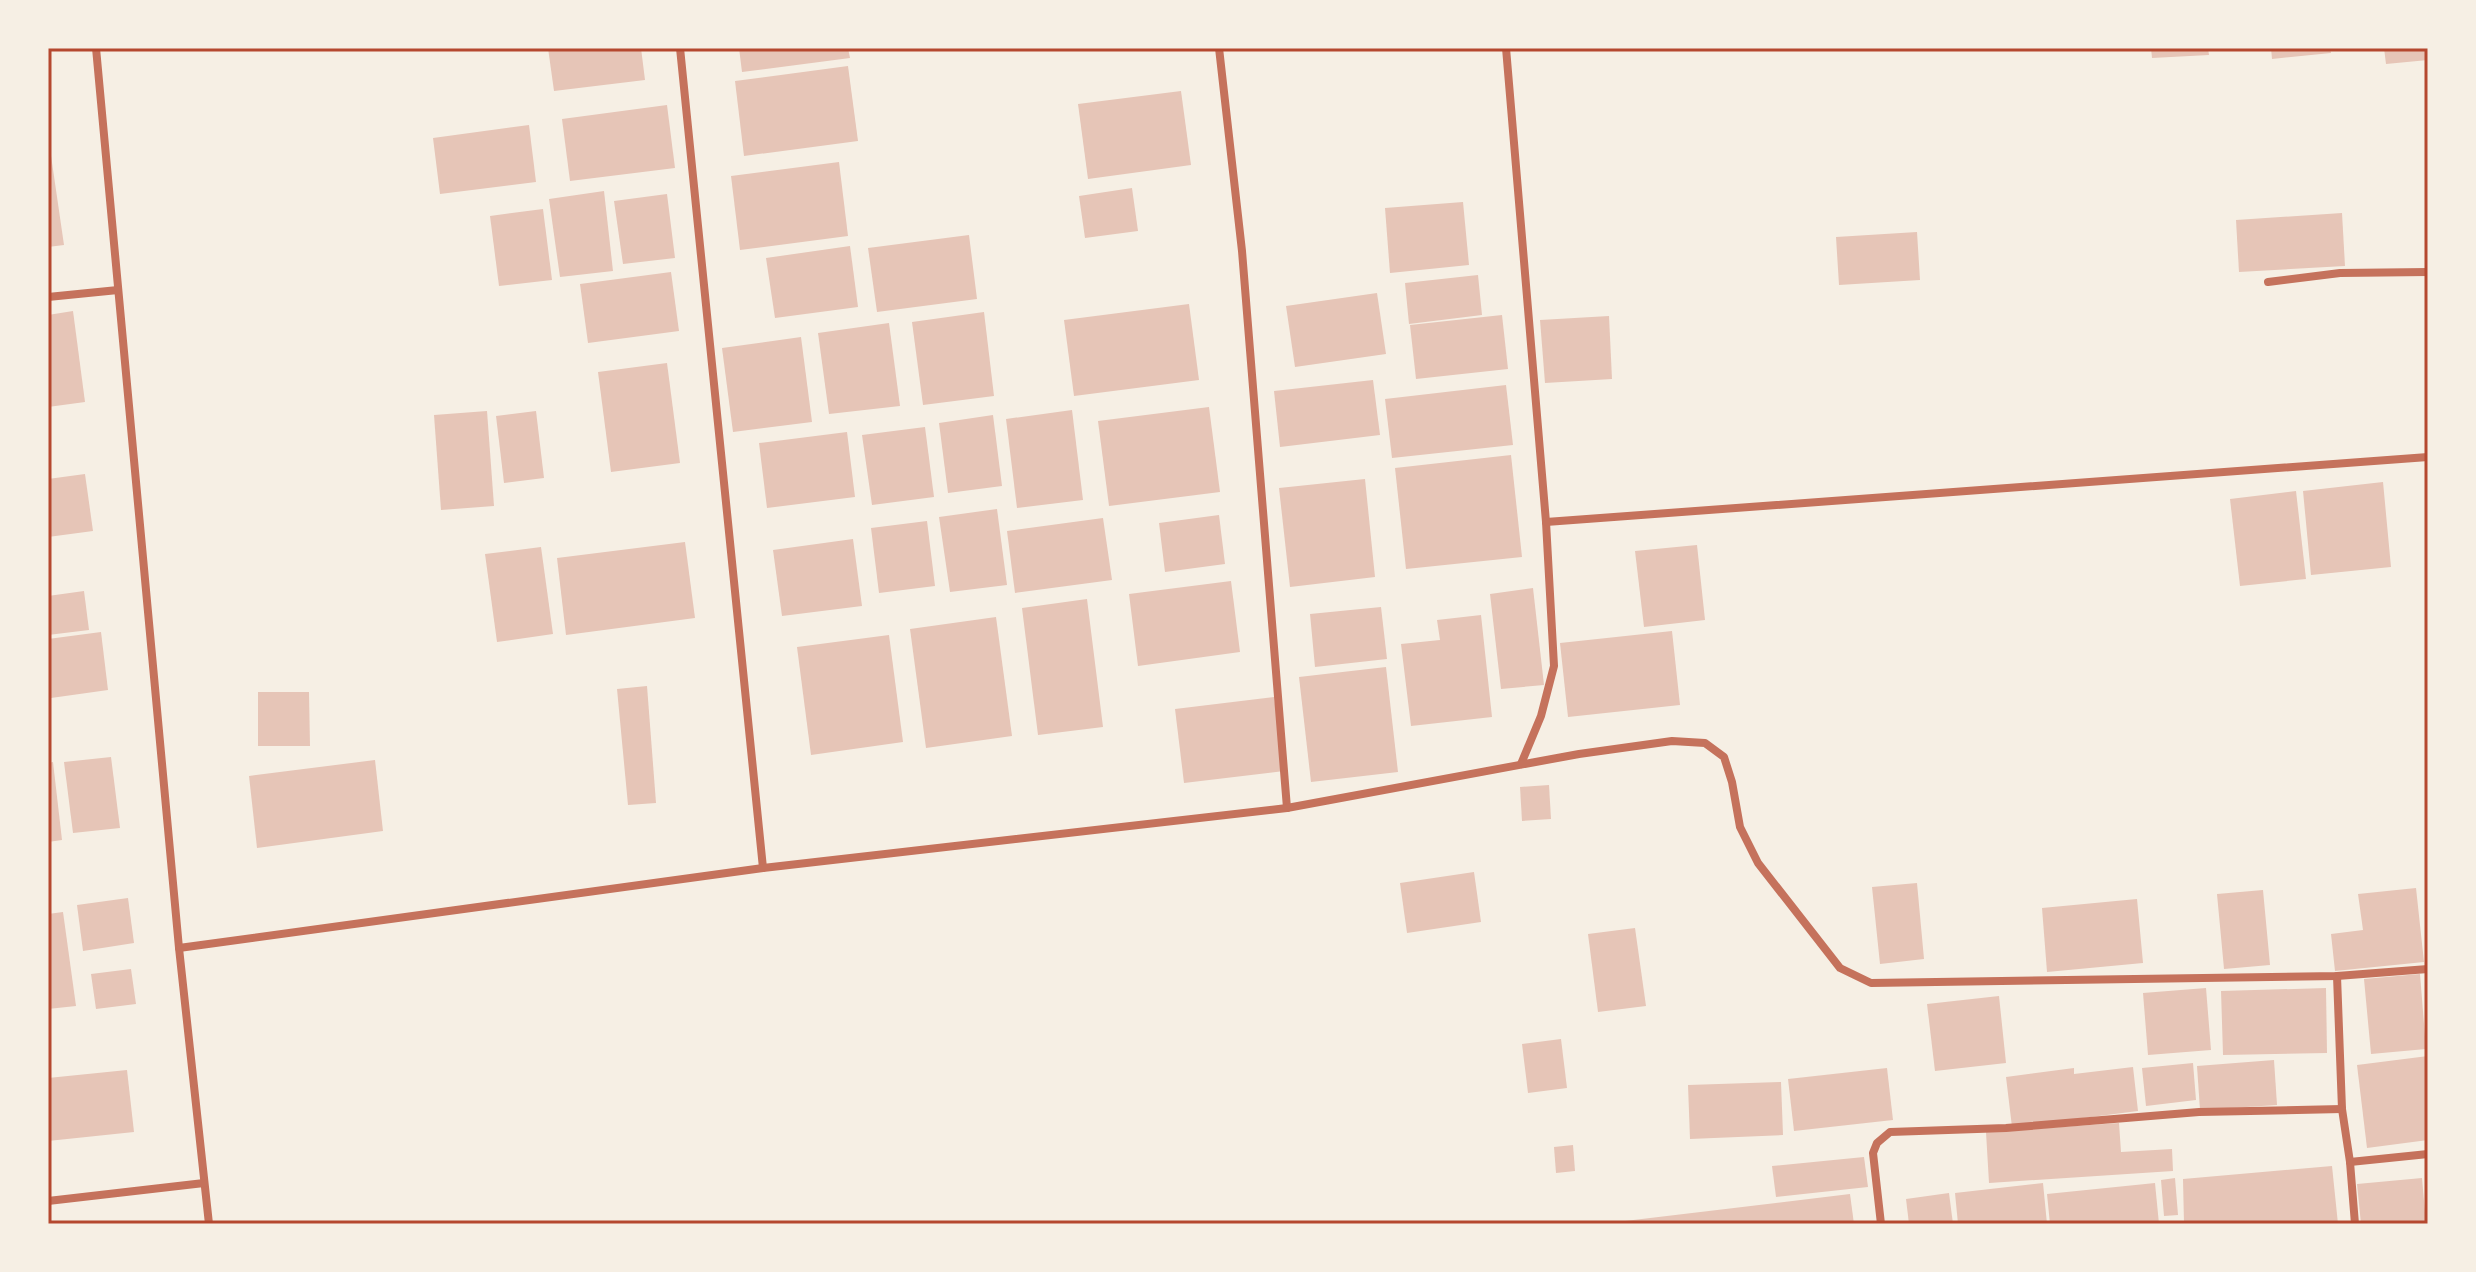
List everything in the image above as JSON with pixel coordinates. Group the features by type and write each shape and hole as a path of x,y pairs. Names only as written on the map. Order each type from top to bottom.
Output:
{"street":[{"path":"96,48 179,948 209,1224"},
{"path":"680,48 763,868"},
{"path":"1219,48 1242,251 1287,808"},
{"path":"1506,48 1546,522 1554,666 1541,716 1521,764"},
{"path":"2268,282 2340,273 2428,272"},
{"path":"48,297 118,290"},
{"path":"1546,522 2428,457"},
{"path":"179,948 763,868 1287,808 1521,764 1672,741 1705,743 1724,757 1740,827 1758,863 1840,968 1871,983 2337,976 2428,969"},
{"path":"2337,976 2342,1109 2355,1224"},
{"path":"1881,1224 1873,1153 1877,1143 1890,1132 2006,1128 2199,1112 2342,1109"},
{"path":"2350,1162 2428,1154"},
{"path":"48,1201 204,1183"}],"building":[{"path":"548,48 641,48 645,80 554,91"},
{"path":"739,48 848,48 850,58 742,72"},
{"path":"2151,48 2208,48 2209,55 2152,58"},
{"path":"2271,48 2330,48 2331,53 2272,59"},
{"path":"2384,48 2428,48 2428,60 2386,64"},
{"path":"848,66 858,141 744,156 735,81"},
{"path":"1181,91 1191,165 1088,179 1078,104"},
{"path":"667,105 675,168 570,181 562,119"},
{"path":"529,125 536,182 440,194 433,138"},
{"path":"48,135 64,245 48,247"},
{"path":"839,162 848,236 740,250 731,176"},
{"path":"1132,188 1138,231 1085,238 1079,196"},
{"path":"604,191 613,271 560,277 549,199"},
{"path":"667,194 675,258 623,264 614,201"},
{"path":"1463,202 1469,265 1390,273 1385,208"},
{"path":"543,209 552,280 499,286 490,216"},
{"path":"2342,213 2345,266 2239,272 2236,220"},
{"path":"1917,232 1920,280 1839,285 1836,237"},
{"path":"969,235 977,299 877,312 868,248"},
{"path":"850,246 858,307 775,318 766,258"},
{"path":"671,272 679,331 588,343 580,284"},
{"path":"1478,275 1482,315 1409,324 1405,283"},
{"path":"1377,293 1386,354 1295,367 1286,306"},
{"path":"1189,304 1199,380 1074,396 1064,320"},
{"path":"73,311 85,402 48,407 48,315"},
{"path":"984,312 994,396 923,405 912,322"},
{"path":"1502,315 1508,369 1416,379 1410,325"},
{"path":"1609,316 1612,379 1545,383 1540,320"},
{"path":"889,323 900,406 829,414 818,333"},
{"path":"801,337 812,422 733,432 722,348"},
{"path":"667,363 680,463 611,472 598,372"},
{"path":"1373,380 1380,435 1280,447 1274,391"},
{"path":"1506,385 1513,445 1392,458 1385,399"},
{"path":"1209,407 1220,492 1109,506 1098,421"},
{"path":"1072,410 1083,500 1017,508 1006,419"},
{"path":"487,411 494,506 441,510 434,415"},
{"path":"536,411 544,478 504,483 496,416"},
{"path":"993,415 1002,486 948,493 939,423"},
{"path":"925,427 934,497 872,505 862,435"},
{"path":"847,432 855,497 767,508 759,443"},
{"path":"1511,455 1522,557 1406,569 1395,468"},
{"path":"85,474 93,531 48,537 48,479"},
{"path":"1365,479 1375,577 1290,587 1279,488"},
{"path":"2383,482 2391,567 2311,575 2303,491"},
{"path":"2296,491 2306,579 2240,586 2230,499"},
{"path":"997,509 1007,585 950,592 939,517"},
{"path":"1219,515 1225,564 1165,572 1159,523"},
{"path":"1103,518 1112,580 1015,593 1007,531"},
{"path":"927,521 935,586 879,593 871,528"},
{"path":"853,539 862,606 782,616 773,550"},
{"path":"685,542 695,618 566,635 557,558"},
{"path":"1697,545 1705,620 1644,627 1635,551"},
{"path":"541,547 553,634 497,642 485,554"},
{"path":"1231,581 1240,652 1138,666 1129,594"},
{"path":"1533,588 1544,685 1501,689 1490,594"},
{"path":"84,591 89,630 48,635 48,596"},
{"path":"1087,599 1103,727 1038,735 1022,608"},
{"path":"1381,607 1387,659 1315,667 1310,614"},
{"path":"1481,615 1492,717 1411,726 1401,644 1440,640 1437,620"},
{"path":"996,617 1012,736 926,748 910,629"},
{"path":"1672,631 1680,705 1568,717 1560,643"},
{"path":"101,632 108,690 51,698 48,639"},
{"path":"889,635 903,742 811,755 797,647"},
{"path":"1386,667 1398,772 1311,782 1299,677"},
{"path":"647,686 656,803 628,805 617,689"},
{"path":"258,692 309,692 310,746 258,746"},
{"path":"1274,697 1284,771 1184,783 1175,709"},
{"path":"111,757 120,828 73,833 64,762"},
{"path":"375,760 383,831 257,848 249,776"},
{"path":"53,762 62,840 48,842 48,763"},
{"path":"1549,785 1551,819 1522,821 1520,787"},
{"path":"1474,872 1481,922 1407,933 1400,883"},
{"path":"1917,883 1924,959 1880,964 1872,887"},
{"path":"2416,888 2424,962 2335,971 2331,934 2363,930 2358,894"},
{"path":"2263,890 2270,965 2224,969 2217,894"},
{"path":"128,898 134,943 83,951 77,905"},
{"path":"2137,899 2143,963 2047,972 2042,908"},
{"path":"63,912 76,1006 48,1009 48,914"},
{"path":"1635,928 1646,1006 1598,1012 1588,934"},
{"path":"131,969 136,1004 96,1009 91,974"},
{"path":"2420,974 2426,1049 2371,1054 2364,979"},
{"path":"2206,988 2211,1050 2148,1055 2143,993"},
{"path":"2326,988 2327,1053 2223,1055 2221,991"},
{"path":"1999,996 2006,1063 1935,1071 1927,1004"},
{"path":"1561,1039 1567,1088 1528,1093 1522,1044"},
{"path":"2428,1056 2428,1140 2367,1148 2357,1065"},
{"path":"2274,1060 2277,1105 2200,1110 2197,1066"},
{"path":"2193,1063 2196,1100 2146,1106 2142,1068"},
{"path":"2133,1067 2138,1111 2012,1127 2006,1077 2074,1068 2074,1074"},
{"path":"1887,1068 1893,1120 1794,1131 1788,1079"},
{"path":"127,1070 134,1132 48,1141 48,1078"},
{"path":"1781,1082 1783,1135 1690,1139 1688,1085"},
{"path":"2119,1123 2121,1152 2172,1149 2173,1171 1989,1183 1986,1132"},
{"path":"1573,1145 1575,1171 1556,1173 1554,1147"},
{"path":"1864,1157 1868,1187 1776,1197 1772,1166"},
{"path":"2332,1166 2338,1224 2184,1224 2183,1179"},
{"path":"2175,1178 2178,1215 2164,1216 2161,1180"},
{"path":"2422,1178 2426,1224 2361,1224 2357,1184"},
{"path":"2043,1183 2047,1224 1958,1224 1955,1193"},
{"path":"2155,1183 2159,1224 2050,1224 2047,1194"},
{"path":"1949,1193 1953,1224 1909,1224 1906,1199"},
{"path":"1850,1194 1854,1224 1626,1224 1625,1221"}]}
